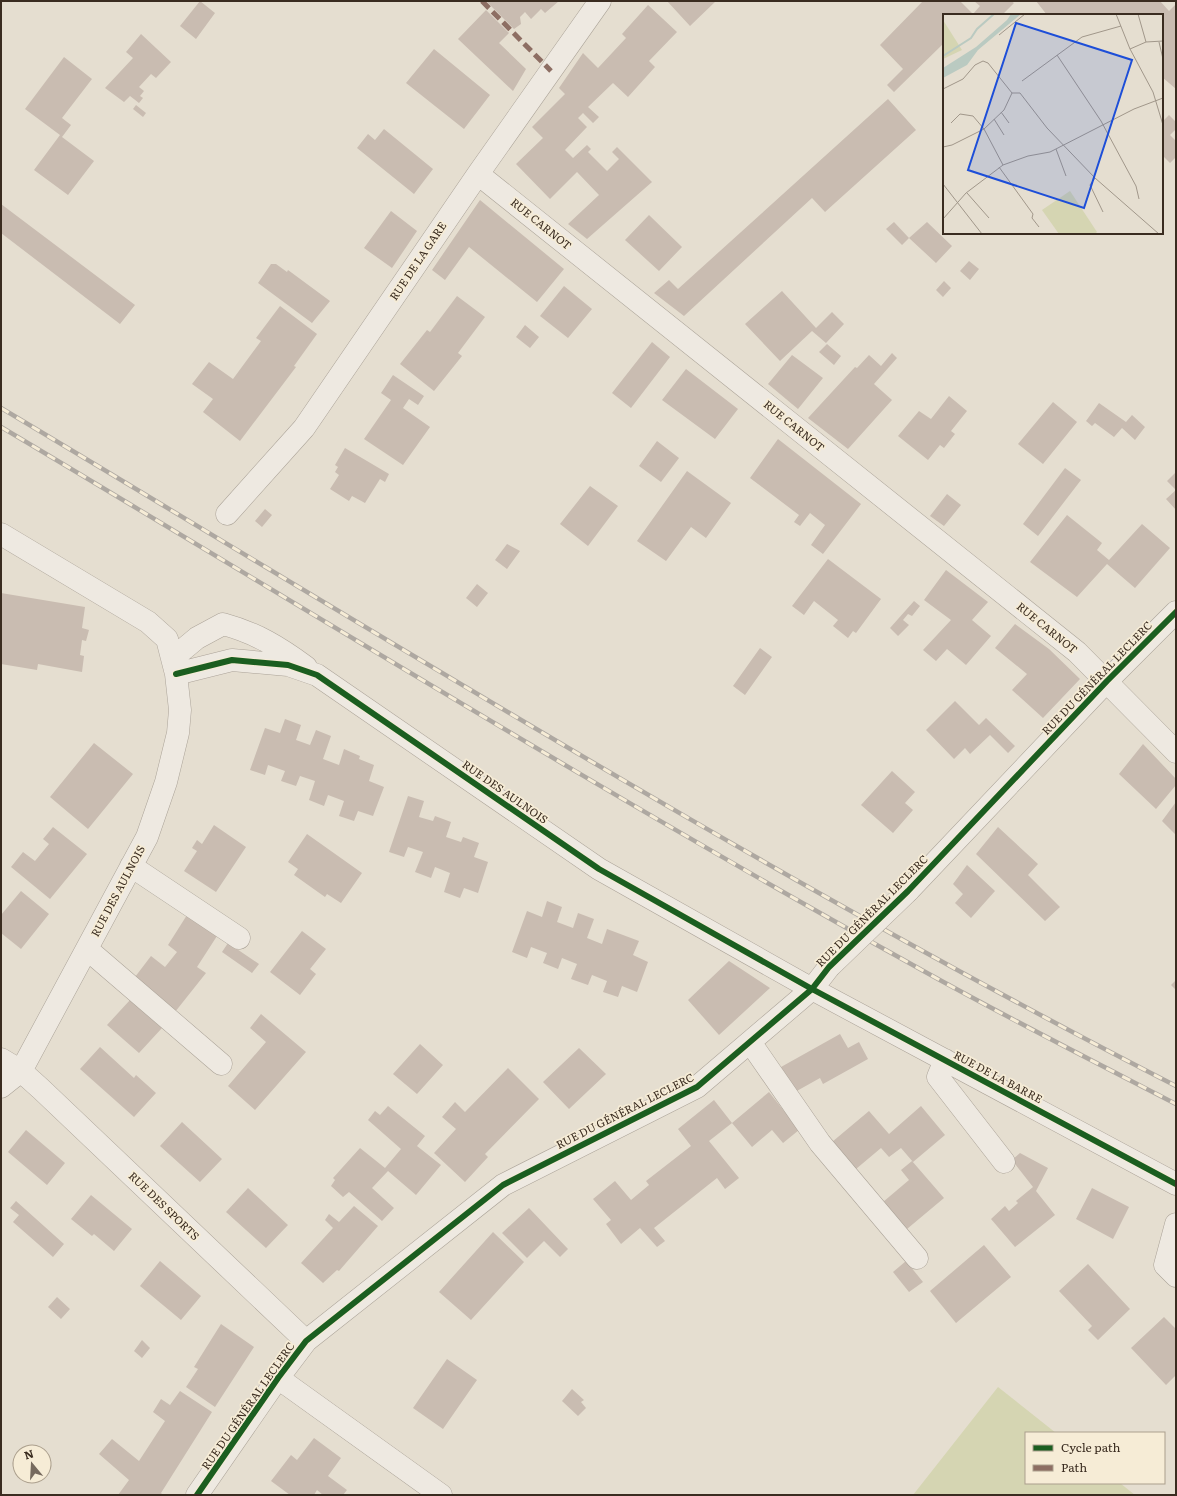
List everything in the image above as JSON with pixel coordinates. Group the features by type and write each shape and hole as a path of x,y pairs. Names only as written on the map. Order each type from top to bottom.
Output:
{"street":[{"name":"RUE DE LA GARE","path":"227,514 304,428 478,174 600,1"},
{"name":"RUE CARNOT","path":"478,174 1077,652 1176,752"},
{"path":"1,534 148,622 167,639 175,666"},
{"name":"RUE DU GÉNÉRAL LECLERC","path":"197,1495 278,1378 306,1341 503,1185 697,1087 812,989 830,967 908,891 1107,681 1176,612"},
{"path":"175,666 197,638 223,624 248,631 281,648 317,675"},
{"name":"RUE DES AULNOIS","path":"1,1087 21,1071 147,837 166,782 178,733 180,710 175,666 232,660 288,665 317,675 599,869 812,989"},
{"path":"131,866 239,938"},
{"path":"87,949 221,1064"},
{"name":"RUE DE LA BARRE","path":"812,989 1176,1184"},
{"path":"750,1042 820,1143 917,1258"},
{"name":"RUE DES SPORTS","path":"1,1059 21,1071 306,1341"},
{"path":"945,1060 938,1077 1004,1162"},
{"path":"1176,1224 1165,1265 1176,1276"},
{"path":"278,1378 441,1495"}],"green space":[{"path":"998,1387 1055,1432 1025,1432 1025,1484 1121,1484 1135,1495 913,1495"}],"building":[{"path":"200,1 215,13 196,39 180,26"},
{"path":"486,1 559,1 545,13 541,9 531,19 525,12 520,17 521,24 514,29"},
{"path":"667,1 716,1 690,26"},
{"path":"923,1 960,1 973,14 943,14 943,44 894,92 887,85 903,69 880,45"},
{"path":"974,1 1011,1 1014,3 1003,14 973,14 980,6"},
{"path":"1036,1 1160,1 1169,11 1176,4 1176,89 1163,78 1163,14 1046,14"},
{"path":"648,5 677,32 649,61 655,67 628,97 613,83 588,107 599,117 593,123 583,113 578,118 587,127 565,150 573,158 587,145 591,149 588,152 607,171 619,159 612,152 617,147 652,182 587,239 568,224 599,195 577,172 550,199 516,164 543,138 532,127 565,94 559,88 583,53 598,68 626,38 622,34"},
{"path":"486,10 509,33 499,43 526,69 513,91 458,39"},
{"path":"141,34 171,62 156,78 151,74 139,87 144,91 140,96 143,98 139,103 130,96 124,102 105,88 133,58 126,52"},
{"path":"434,49 490,95 464,129 406,83"},
{"path":"64,57 92,79 62,118 71,125 62,137 94,161 68,195 34,170 60,135 25,109"},
{"path":"888,99 916,130 825,212 812,198 684,316 654,293 669,280 678,289"},
{"path":"136,105 146,113 143,117 133,109"},
{"path":"1169,115 1176,122 1176,129 1170,135 1176,141 1176,157 1170,163 1163,156 1163,121"},
{"path":"384,129 433,169 414,194 357,148 368,134 375,140"},
{"path":"480,200 564,269 537,302 469,247 445,280 432,270"},
{"path":"1,204 135,305 120,324 1,233"},
{"path":"391,211 417,231 392,268 364,248"},
{"path":"649,215 682,247 659,271 625,240"},
{"path":"894,222 909,238 902,245 886,229"},
{"path":"927,222 952,246 936,263 909,238"},
{"path":"969,261 979,269 970,280 960,271"},
{"path":"271,264 276,264 287,272 288,270 330,301 312,323 258,283"},
{"path":"944,281 951,288 943,297 936,290"},
{"path":"564,286 592,309 568,338 540,316"},
{"path":"782,291 816,328 832,312 844,324 826,343 812,331 780,361 745,324"},
{"path":"457,296 485,317 458,353 462,356 434,391 400,364 427,330 430,332"},
{"path":"280,306 317,334 294,366 296,367 240,441 203,412 213,399 192,384 209,362 233,379 261,341 256,338"},
{"path":"525,325 539,337 530,348 516,337"},
{"path":"652,342 670,357 631,408 612,393"},
{"path":"827,344 841,356 834,365 819,352"},
{"path":"892,353 897,358 874,384 892,400 848,449 808,418 855,367 857,368 869,355 881,366"},
{"path":"792,355 823,378 798,409 768,384"},
{"path":"686,369 738,409 715,439 662,400"},
{"path":"393,375 424,396 418,405 409,399 403,408 430,427 403,465 364,439 391,400 381,393"},
{"path":"949,396 967,411 951,431 955,434 944,448 940,445 928,460 898,436 919,411 931,419"},
{"path":"1053,402 1077,422 1043,464 1018,444"},
{"path":"1099,403 1126,422 1132,415 1145,427 1135,440 1122,428 1114,437 1095,423 1092,426 1086,421"},
{"path":"778,439 861,504 823,554 811,545 825,525 810,513 800,526 794,522 799,515 750,478"},
{"path":"657,441 679,458 661,482 639,466"},
{"path":"345,448 389,474 385,482 380,479 365,503 352,496 349,501 330,489 339,475 335,472 338,467 335,465"},
{"path":"1065,468 1081,480 1038,536 1023,524"},
{"path":"687,471 731,503 706,538 691,527 666,561 637,541"},
{"path":"1176,472 1176,490 1167,481"},
{"path":"590,486 618,506 588,546 560,524"},
{"path":"1176,490 1176,510 1166,499"},
{"path":"947,494 961,505 944,526 930,516"},
{"path":"265,509 272,515 262,527 255,521"},
{"path":"1067,515 1102,543 1097,550 1109,560 1142,524 1170,548 1135,588 1107,564 1077,597 1030,562"},
{"path":"507,544 520,551 507,569 495,560"},
{"path":"828,559 881,599 856,633 853,631 848,638 833,626 838,620 814,601 804,615 792,606"},
{"path":"946,570 988,602 972,620 991,636 966,665 947,649 936,661 923,650 951,620 924,600"},
{"path":"477,584 488,593 477,607 466,598"},
{"path":"1,593 85,607 82,628 89,630 86,641 82,640 80,655 84,656 82,672 38,664 37,670 1,664"},
{"path":"914,601 920,606 912,616 908,614 903,620 909,625 898,636 890,628"},
{"path":"1015,624 1049,649 1080,679 1043,718 1012,690 1027,674 995,648"},
{"path":"760,648 772,657 745,695 733,686"},
{"path":"955,701 979,725 986,718 1015,746 1008,753 990,735 970,754 965,748 954,759 926,730"},
{"path":"285,719 301,725 296,740 310,745 316,730 331,736 323,759 339,765 344,749 360,756 359,759 374,765 369,781 384,787 373,816 358,811 354,821 339,816 344,801 328,795 324,806 309,800 315,781 300,776 296,786 281,781 285,771 268,765 265,775 250,770 265,728 280,733"},
{"path":"94,743 133,774 88,829 50,797"},
{"path":"1143,744 1176,779 1176,785 1156,809 1119,774"},
{"path":"892,771 915,792 905,803 913,810 893,833 861,805"},
{"path":"408,796 424,801 419,817 433,821 435,816 451,822 446,837 461,842 463,837 479,843 474,857 488,862 478,893 464,888 460,898 444,892 450,873 435,867 431,878 415,872 423,852 408,847 404,857 389,852"},
{"path":"1176,802 1176,835 1162,821"},
{"path":"214,825 246,847 216,892 184,871 197,851 192,848 197,840 202,844"},
{"path":"53,827 87,854 50,899 11,867 23,852 35,861 49,844 43,839"},
{"path":"998,827 1038,864 1028,875 1060,907 1045,921 976,854"},
{"path":"307,834 362,873 341,903 327,894 325,897 294,875 298,869 288,862"},
{"path":"967,865 995,891 971,918 955,903 963,894 953,884"},
{"path":"21,891 49,914 21,949 1,933 1,915"},
{"path":"547,901 562,907 557,922 573,928 578,913 594,919 587,938 602,944 607,929 639,941 633,955 648,962 637,992 622,986 618,997 603,992 607,981 592,975 588,985 571,979 577,964 562,958 558,969 543,963 547,953 531,947 527,958 512,952 527,911 542,917"},
{"path":"187,915 217,936 197,967 206,973 175,1012 135,977 151,956 165,967 177,952 168,945"},
{"path":"302,931 326,949 310,969 316,974 300,995 270,972"},
{"path":"228,943 259,964 252,973 222,952"},
{"path":"729,961 770,988 719,1035 688,1000"},
{"path":"1176,980 1176,990 1171,985"},
{"path":"130,1000 162,1028 139,1053 107,1025"},
{"path":"261,1014 306,1052 255,1110 228,1086 266,1042 250,1028"},
{"path":"840,1034 848,1048 859,1042 868,1059 823,1084 820,1078 795,1092 781,1067"},
{"path":"420,1044 443,1065 417,1094 393,1074"},
{"path":"100,1047 134,1078 136,1075 156,1093 134,1117 80,1069"},
{"path":"579,1048 606,1074 569,1109 543,1082"},
{"path":"508,1068 539,1099 485,1154 488,1157 465,1182 434,1153 456,1129 442,1117 455,1102 465,1112"},
{"path":"769,1092 799,1130 783,1143 772,1130 752,1147 732,1123"},
{"path":"714,1100 732,1123 709,1141 739,1178 725,1189 717,1178 654,1228 665,1241 657,1247 640,1228 621,1244 606,1224 611,1220 593,1199 615,1181 631,1200 649,1185 646,1181 691,1146 678,1129"},
{"path":"388,1106 425,1136 417,1146 441,1165 416,1195 388,1171 372,1188 394,1208 382,1221 349,1192 343,1197 331,1186 335,1180 333,1178 360,1148 385,1168 401,1149 368,1120 375,1111 380,1115"},
{"path":"921,1106 945,1135 913,1162 901,1148 889,1157 881,1148 856,1169 832,1142 869,1111 889,1134"},
{"path":"182,1122 222,1159 200,1182 160,1146"},
{"path":"26,1130 65,1163 47,1185 8,1152"},
{"path":"1020,1153 1048,1168 1036,1191 1055,1215 1015,1247 991,1219 1005,1206 1009,1211 1018,1203 1016,1201 1033,1187 1012,1160"},
{"path":"912,1161 944,1198 907,1229 883,1202 909,1180 901,1170"},
{"path":"248,1188 288,1225 266,1248 226,1212"},
{"path":"1092,1188 1129,1207 1113,1239 1076,1219"},
{"path":"91,1195 132,1229 114,1251 94,1234 92,1236 71,1219"},
{"path":"16,1201 64,1244 53,1257 13,1222 19,1215 10,1208"},
{"path":"354,1206 378,1226 339,1271 337,1270 323,1283 301,1263 333,1228 325,1220 329,1214 339,1222"},
{"path":"529,1208 568,1249 560,1257 544,1241 527,1258 502,1233"},
{"path":"493,1232 524,1262 471,1320 439,1292"},
{"path":"984,1245 1011,1277 956,1323 930,1291"},
{"path":"160,1261 201,1296 181,1320 140,1286"},
{"path":"906,1261 923,1282 909,1292 893,1272"},
{"path":"1088,1264 1130,1309 1098,1340 1088,1330 1092,1326 1059,1291"},
{"path":"57,1297 70,1309 61,1319 48,1307"},
{"path":"1164,1317 1176,1329 1176,1375 1166,1385 1131,1348"},
{"path":"221,1324 254,1347 215,1407 186,1387 198,1369 194,1367"},
{"path":"142,1340 150,1348 142,1358 134,1351"},
{"path":"447,1359 477,1380 443,1429 413,1408"},
{"path":"572,1389 584,1400 581,1402 586,1408 578,1416 562,1401"},
{"path":"180,1391 212,1412 161,1493 163,1495 118,1495 129,1480 99,1454 112,1439 139,1461 165,1421 153,1412 161,1399 170,1405"},
{"path":"314,1438 341,1458 328,1476 347,1490 343,1495 323,1495 317,1490 314,1495 290,1495 271,1481 291,1455 297,1460"}],"railway":[{"path":"1,408 583,757 730,842 877,926 1176,1086"},
{"path":"1,427 454,699 681,833 944,982 1176,1104"}],"marked path":[{"path":"482,1 551,71"}],"cycle path":[{"path":"197,1495 278,1378 306,1341 503,1185 697,1087 812,989 829,967 908,891 1107,681 1176,612"},
{"path":"176,674 232,660 288,665 317,675 599,869 812,989 1176,1184"}]}
